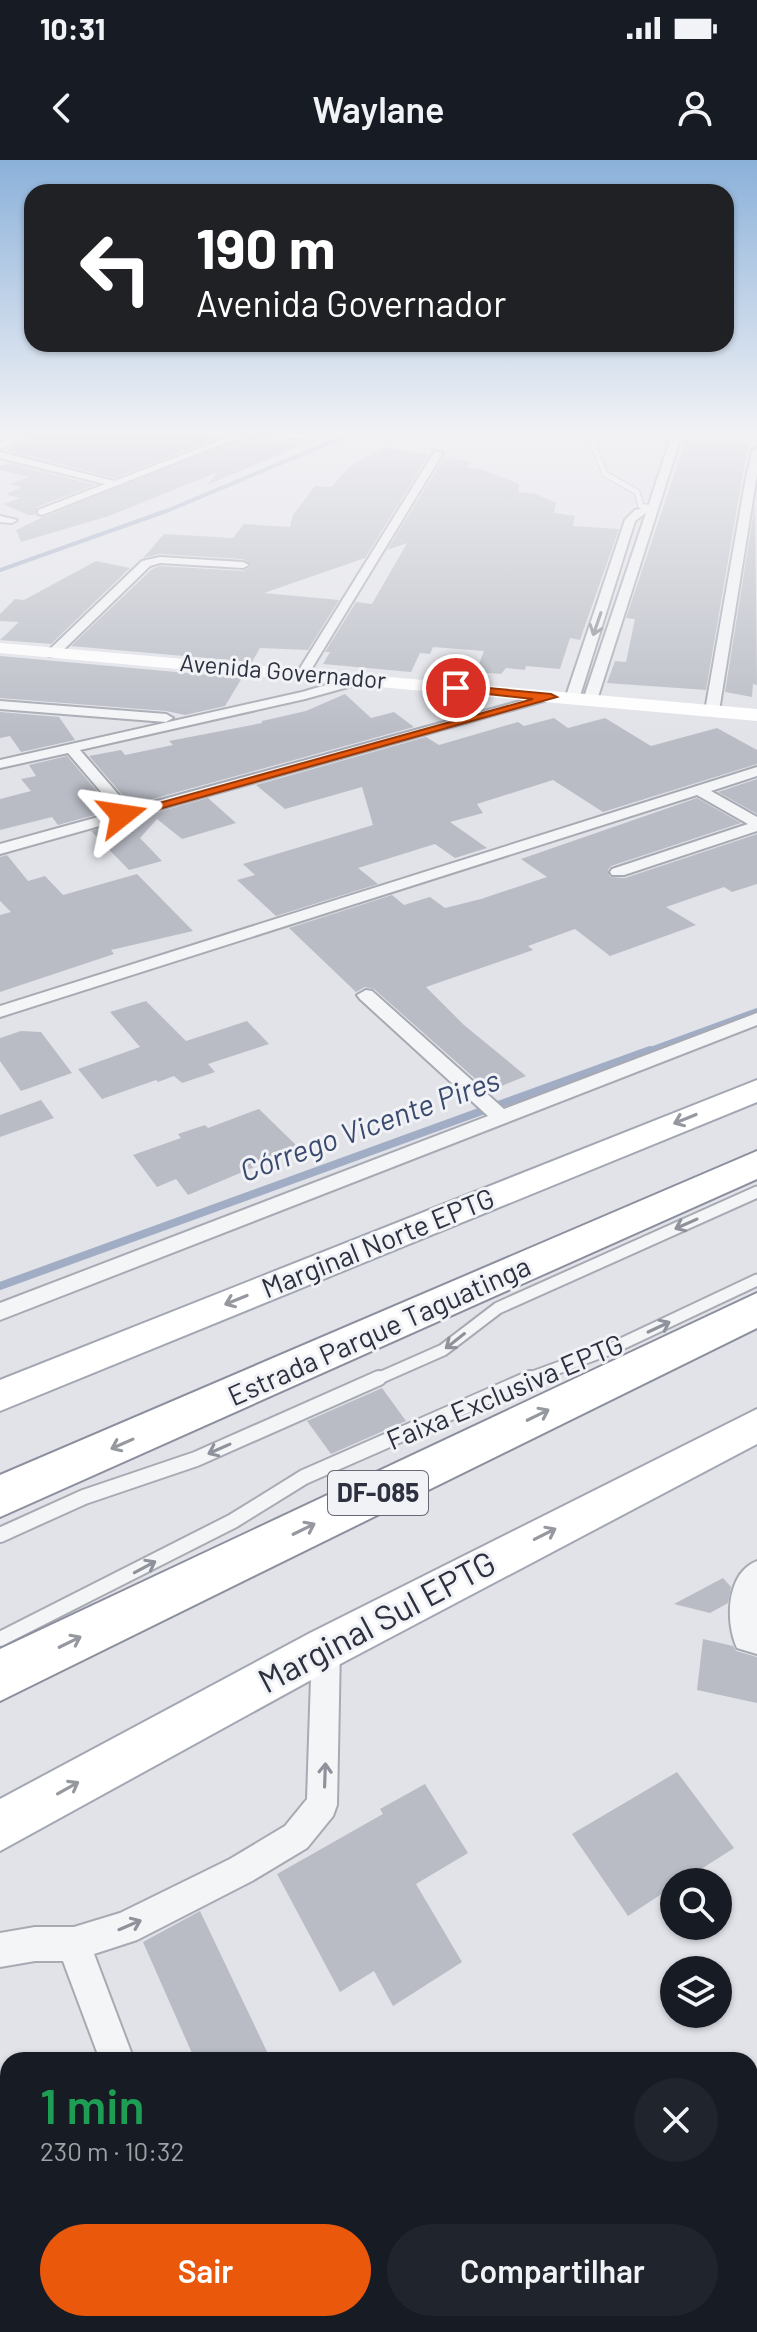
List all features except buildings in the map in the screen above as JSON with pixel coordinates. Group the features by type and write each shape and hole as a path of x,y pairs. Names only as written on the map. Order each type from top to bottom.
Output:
{"highway":[{"name":"Estrada Parque Taguatinga","path":"0,1497 757,1164"},
{"name":"DF-085","path":"0,1676 757,1309"}],"main road":[{"name":"Marginal Norte EPTG","path":"0,1396 757,1090"},
{"name":"Marginal Sul EPTG","path":"0,1826 326,1648 757,1425"}],"street":[{"path":"303,673 387,535"},
{"path":"581,700 626,535"},
{"path":"581,700 641,535"},
{"path":"712,711 726,646 741,535"},
{"path":"53,653 146,563 160,560 243,565"},
{"name":"Avenida Governador","path":"0,648 757,715"},
{"path":"0,764 305,695 361,679"},
{"path":"0,849 551,697"},
{"path":"0,705 187,720"},
{"path":"70,747 119,804"},
{"path":"0,1012 757,771"},
{"path":"699,790 757,824"},
{"path":"618,872 757,824"},
{"path":"366,995 502,1118"},
{"path":"0,1312 757,1019"},
{"path":"757,1573 749,1582 743,1630 747,1639 757,1641"},
{"path":"0,1950 35,1944 74,1944 125,1928 241,1870 296,1837 322,1805 326,1648"},
{"path":"74,1944 114,2052"}],"lane":[{"path":"0,1535 84,1497 196,1459 443,1350 498,1308 757,1192"},
{"name":"Faixa Exclusiva EPTG","path":"0,1639 233,1521 304,1477 539,1374 615,1347 757,1280"}],"waterway":[{"path":"0,570 98,535"},
{"name":"Córrego Vicente Pires","path":"645,1052 757,1011"},
{"name":"Córrego Vicente Pires","path":"0,1286 650,1050"}],"route":[{"path":"122,815 551,697 456,688"}]}
